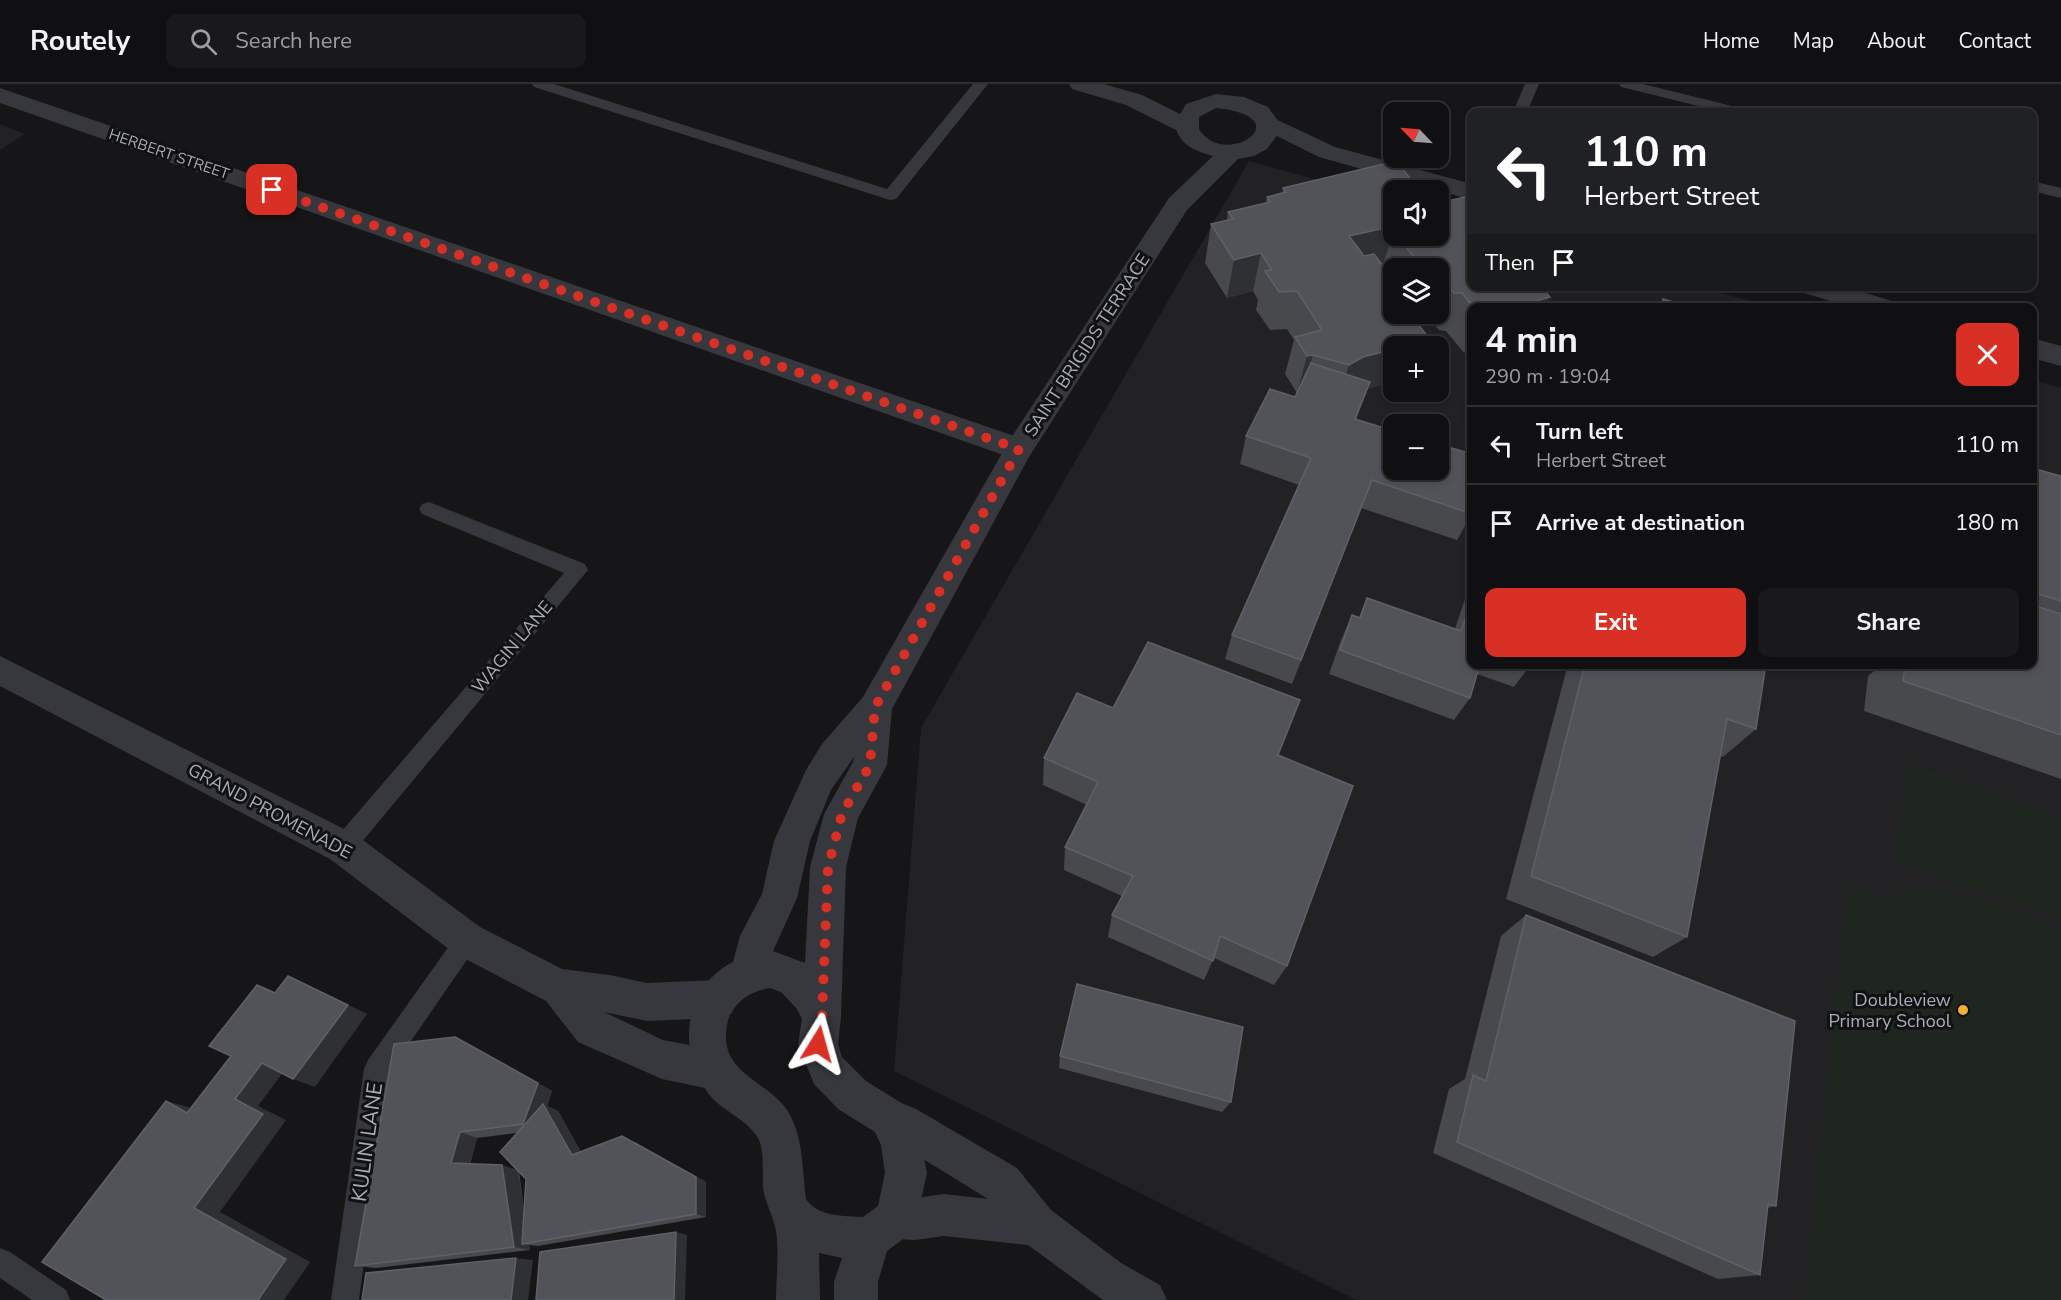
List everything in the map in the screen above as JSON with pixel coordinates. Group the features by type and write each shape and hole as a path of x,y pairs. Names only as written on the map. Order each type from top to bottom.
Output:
{"street":[{"path":"1080,84 1134,100 1190,133 1210,148 1232,152 1255,147 1327,152 1467,191"},
{"path":"1190,133 1187,117 1193,110 1238,84"},
{"name":"HERBERT STREET","path":"0,95 1019,449"},
{"path":"1134,100 1241,103 1265,111 1327,152"},
{"path":"1255,147 1264,140 1269,132 1265,111"},
{"name":"SAINT BRIGIDS TERRACE","path":"1178,204 1190,133"},
{"name":"SAINT BRIGIDS TERRACE","path":"749,972 759,936 778,898 792,841 818,781 834,755 875,707 1019,449 1178,204 1232,152"},
{"path":"1827,291 1869,303"},
{"path":"2037,349 2061,356"},
{"name":"GRAND PROMENADE","path":"0,670 343,847 467,940 559,988 610,994 647,1002 718,999"},
{"name":"SAINT BRIGIDS TERRACE","path":"875,707 870,765 842,814 828,867 822,1017 818,1044 828,1070 852,1095 889,1118"},
{"path":"798,1300 797,1223 786,1205 781,1150 773,1125 754,1106 737,1094 715,1070 707,1053 706,1034 709,1015 718,999 734,982 749,972 770,969 793,977 811,995 822,1017"},
{"name":"GRAND PROMENADE","path":"559,988 592,1028 662,1059 715,1070"},
{"path":"889,1118 902,1123 1002,1183 1036,1225 1106,1278 1145,1300"},
{"path":"856,1300 856,1282 883,1228 906,1173 901,1142 889,1118"},
{"path":"797,1223 835,1237 915,1219 944,1215 1036,1225"}],"lane":[{"path":"539,84 890,195 981,84"},
{"path":"1522,108 1532,84"},
{"path":"1626,84 1723,108"},
{"path":"2037,187 2061,193"},
{"name":"WAGIN LANE","path":"343,847 578,570 429,509"},
{"name":"KULIN LANE","path":"345,1300 377,1069 467,940"},
{"path":"0,1262 56,1300"}],"shaded area":[{"path":"0,124 25,134 0,150"},
{"path":"1249,161 1383,198 1383,246 1445,246 1467,279 1467,291 1713,291 1759,303 1467,303 1467,669 2037,669 2037,381 2061,388 2061,1300 1356,1300 894,1071 921,728"},
{"path":"1907,762 2061,817 2061,921 1897,862"},
{"name":"Doubleview Primary School","path":"1847,885 1881,898 1922,888 1988,901 2061,928 2061,1300 1805,1300"}],"building":[{"path":"1383,164 1383,168 1402,168 1411,180 1383,180 1383,228 1349,236 1364,256 1374,254 1383,266 1383,324 1418,324 1427,336 1383,336 1383,352 1363,357 1349,365 1313,355 1307,356 1295,337 1322,330 1297,291 1279,292 1265,271 1272,270 1261,253 1234,260 1211,224 1233,219 1228,212 1270,202 1267,197 1286,192 1283,188"},
{"path":"1465,197 1467,199 1467,291 1545,291 1550,297 1529,303 1470,303 1462,293 1454,293 1449,287 1449,258 1414,258 1405,246 1449,246 1449,201"},
{"path":"1663,299 1676,303 1662,303"},
{"path":"1311,363 1370,382 1355,419 1383,428 1383,480 1449,480 1449,447 1467,453 1467,512 1372,480 1301,660 1232,635 1311,458 1246,436 1270,389 1295,397"},
{"path":"2037,469 2061,476 2061,601 2037,594"},
{"path":"1367,598 1461,631 1467,614 1467,669 1479,669 1470,698 1340,650 1352,615 1360,618"},
{"path":"2037,607 2061,614 2061,735 1903,681 1904,669 2037,669"},
{"path":"1148,642 1300,700 1278,755 1353,786 1287,966 1220,936 1213,961 1112,915 1133,876 1065,847 1098,782 1044,758 1077,693 1113,708"},
{"path":"1584,669 1765,669 1756,729 1727,719 1687,937 1531,876"},
{"path":"1526,915 1795,1021 1776,1206 1768,1204 1760,1275 1457,1142 1473,1075 1486,1081"},
{"path":"288,976 348,1005 293,1079 262,1063 235,1099 263,1114 194,1208 286,1259 258,1300 106,1300 42,1262 166,1101 187,1113 231,1056 209,1046 257,985 275,993"},
{"path":"1077,984 1243,1027 1231,1102 1060,1056"},
{"path":"455,1037 538,1083 523,1124 460,1132 451,1163 502,1165 514,1247 355,1266 394,1044"},
{"path":"543,1104 572,1155 622,1136 696,1177 696,1214 522,1244 526,1179 500,1152"},
{"path":"676,1232 674,1300 536,1300 540,1252"},
{"path":"516,1258 511,1300 362,1300 366,1273"}],"place":[{"name":"Doubleview Primary School","path":"1963,1010"}],"route":[{"path":"272,190 1019,449 875,707 870,765 842,814 828,867 822,1017 818,1044"}]}
